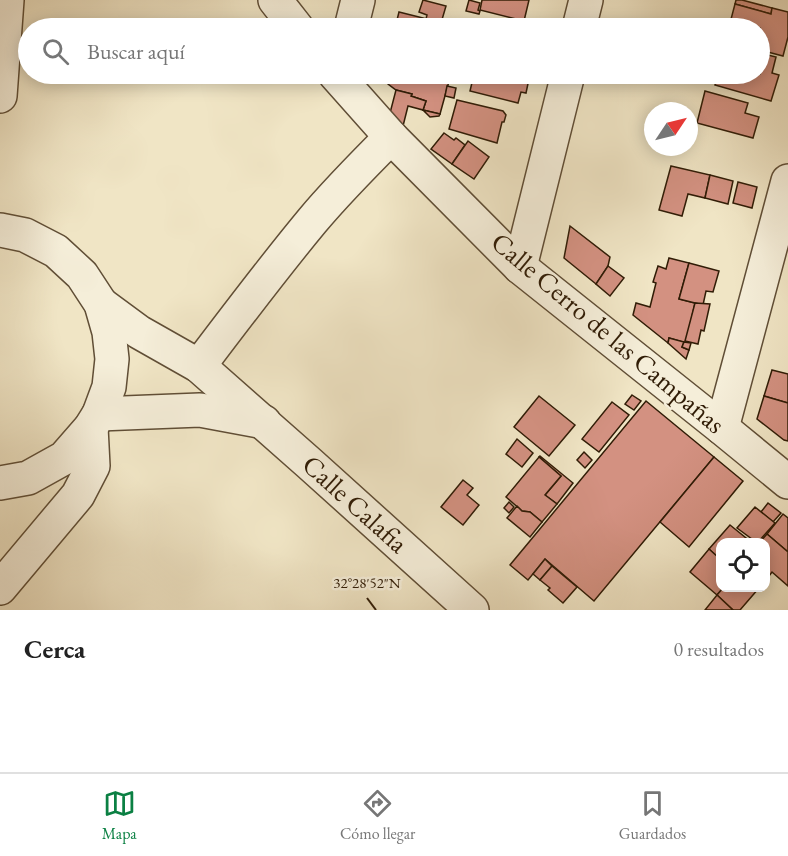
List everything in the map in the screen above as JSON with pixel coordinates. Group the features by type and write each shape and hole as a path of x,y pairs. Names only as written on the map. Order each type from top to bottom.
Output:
{"street":[{"path":"0,96 7,0"},
{"path":"275,0 289,18"},
{"path":"354,18 358,0"},
{"path":"582,18 586,0"},
{"name":"Calle Cerro de las Campañas","path":"346,84 391,137 520,267 788,482"},
{"path":"520,267 566,84"},
{"path":"199,366 313,220 391,137"},
{"path":"722,428 788,181"},
{"path":"0,230 25,235 56,251 82,274 101,304 109,332 112,359 109,387 95,421 64,458 28,478 0,483"},
{"name":"Calle Calafia","path":"101,304 139,332 199,366 472,610"},
{"path":"95,421 200,410 264,423"},
{"path":"0,588 78,495 93,466 95,421"}],"building":[{"path":"423,0 446,6 442,18 426,18 427,15 419,12"},
{"path":"469,0 480,3 479,14 466,11"},
{"path":"482,0 529,0 525,18 512,18 480,10"},
{"path":"736,0 772,8 771,14 735,4"},
{"path":"735,4 771,14 772,8 788,12 788,37 783,56 770,53 770,18 731,18"},
{"path":"399,12 423,18 398,18"},
{"path":"770,56 776,57 772,73 779,75 771,101 715,85 770,84"},
{"path":"388,84 448,84 440,114 423,110 426,101 396,90"},
{"path":"472,84 528,84 526,93 521,92 518,103 470,91"},
{"path":"447,86 456,88 454,98 445,96"},
{"path":"396,90 426,101 423,110 408,106 403,126 390,113"},
{"path":"705,91 748,103 745,113 759,117 753,138 698,123"},
{"path":"457,100 503,111 506,115 497,143 449,129"},
{"path":"423,110 440,114 430,117"},
{"path":"444,133 465,145 452,164 431,149"},
{"path":"468,141 489,157 474,179 452,164"},
{"path":"671,166 710,175 705,198 688,194 682,216 659,210"},
{"path":"710,175 733,181 728,204 705,198"},
{"path":"738,182 757,187 752,208 733,203"},
{"path":"570,226 610,257 608,266 596,284 564,258"},
{"path":"669,258 689,263 679,299 695,303 686,343 669,338 668,343 633,315 636,303 650,307 656,283 653,282 658,266 666,269"},
{"path":"689,263 719,271 713,292 706,291 703,305 679,299"},
{"path":"608,266 624,278 610,296 596,284"},
{"path":"695,303 710,304 704,331 701,330 698,344 685,341"},
{"path":"669,338 684,342 682,347 689,350 686,359 668,343"},
{"path":"684,342 691,343 689,350 682,347"},
{"path":"772,370 788,374 788,403 764,396"},
{"path":"632,395 641,401 634,410 625,404"},
{"path":"539,396 575,425 549,456 514,427"},
{"path":"764,396 788,403 788,441 757,419"},
{"path":"646,401 714,457 594,601 545,559 528,580 510,565"},
{"path":"612,402 629,415 599,452 582,439"},
{"path":"517,439 533,453 522,467 506,454"},
{"path":"584,452 592,460 585,468 577,460"},
{"path":"540,456 573,483 557,504 545,495 561,476"},
{"path":"539,457 561,476 545,495 557,504 542,522 530,512 522,511 506,497"},
{"path":"714,457 743,481 689,547 660,522"},
{"path":"463,480 473,488 467,495 479,505 463,525 441,507"},
{"path":"509,502 514,507 509,513 504,508"},
{"path":"768,503 781,513 773,522 761,512"},
{"path":"517,506 522,511 530,512 542,522 530,537 507,518"},
{"path":"755,507 775,523 762,538 751,538 737,528"},
{"path":"783,514 788,518 788,552 767,534"},
{"path":"730,525 746,538 719,538"},
{"path":"767,534 788,552 788,586 772,572 770,575 770,538 764,538"},
{"path":"716,541 716,555 709,549"},
{"path":"709,549 716,555 716,592 720,592 717,595 690,572"},
{"path":"545,559 552,566 540,580 533,574"},
{"path":"552,566 577,587 563,603 540,580"},
{"path":"720,592 756,592 740,610 733,610 717,595"},
{"path":"717,595 733,610 705,610"}]}
